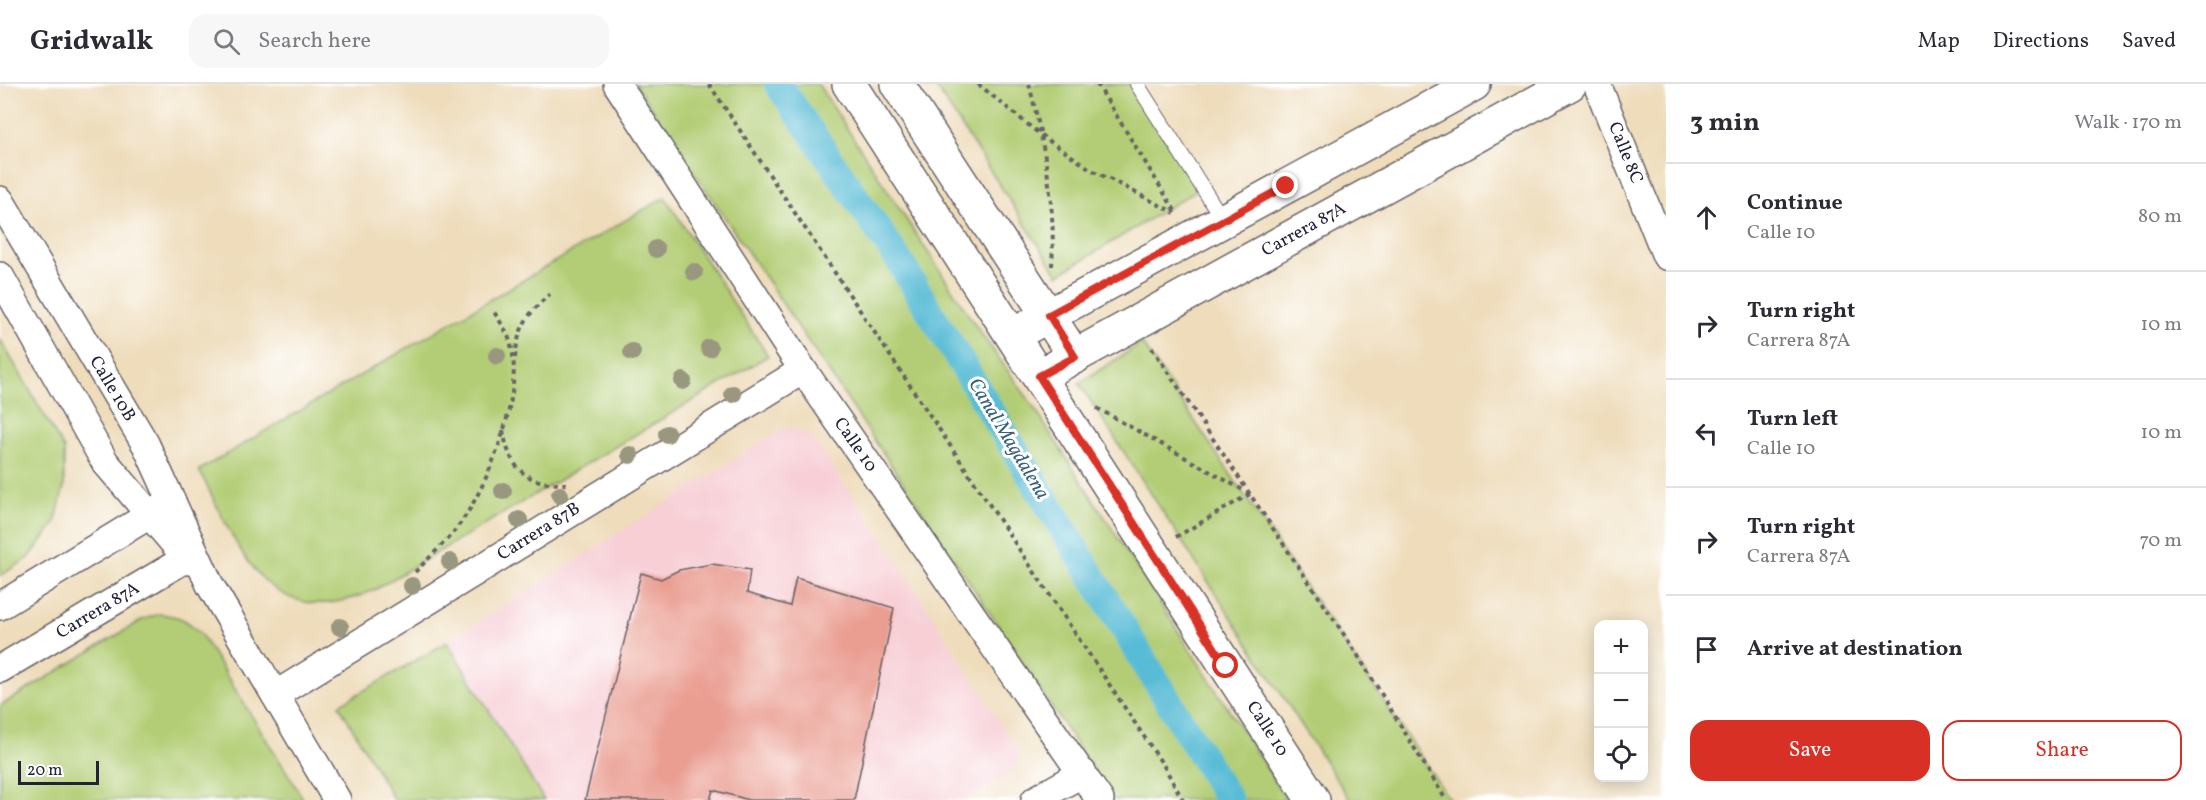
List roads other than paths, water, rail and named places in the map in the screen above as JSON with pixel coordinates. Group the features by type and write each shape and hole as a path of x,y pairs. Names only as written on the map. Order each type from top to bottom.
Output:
{"street":[{"name":"Calle 10","path":"617,84 802,370 1100,800"},
{"name":"Calle 10","path":"849,84 1312,800"},
{"path":"897,84 1075,357"},
{"path":"1012,335 1049,315 1185,226 1223,220 1473,84"},
{"name":"Carrera 87A","path":"1039,376 1570,84"},
{"name":"Calle 8C","path":"1597,84 1666,256"},
{"name":"Calle 10B","path":"0,200 146,445 161,508"},
{"name":"Calle 10B","path":"0,276 105,462 161,508 210,585 337,800"},
{"name":"Carrera 87B","path":"275,695 802,370"},
{"path":"0,606 161,508"},
{"name":"Carrera 87A","path":"0,669 191,555"},
{"path":"1035,800 1083,773"}],"lane":[{"path":"1137,84 1223,220"}],"waterway":[{"name":"Canal Magdalena","path":"778,84 896,256 1229,800"}]}
